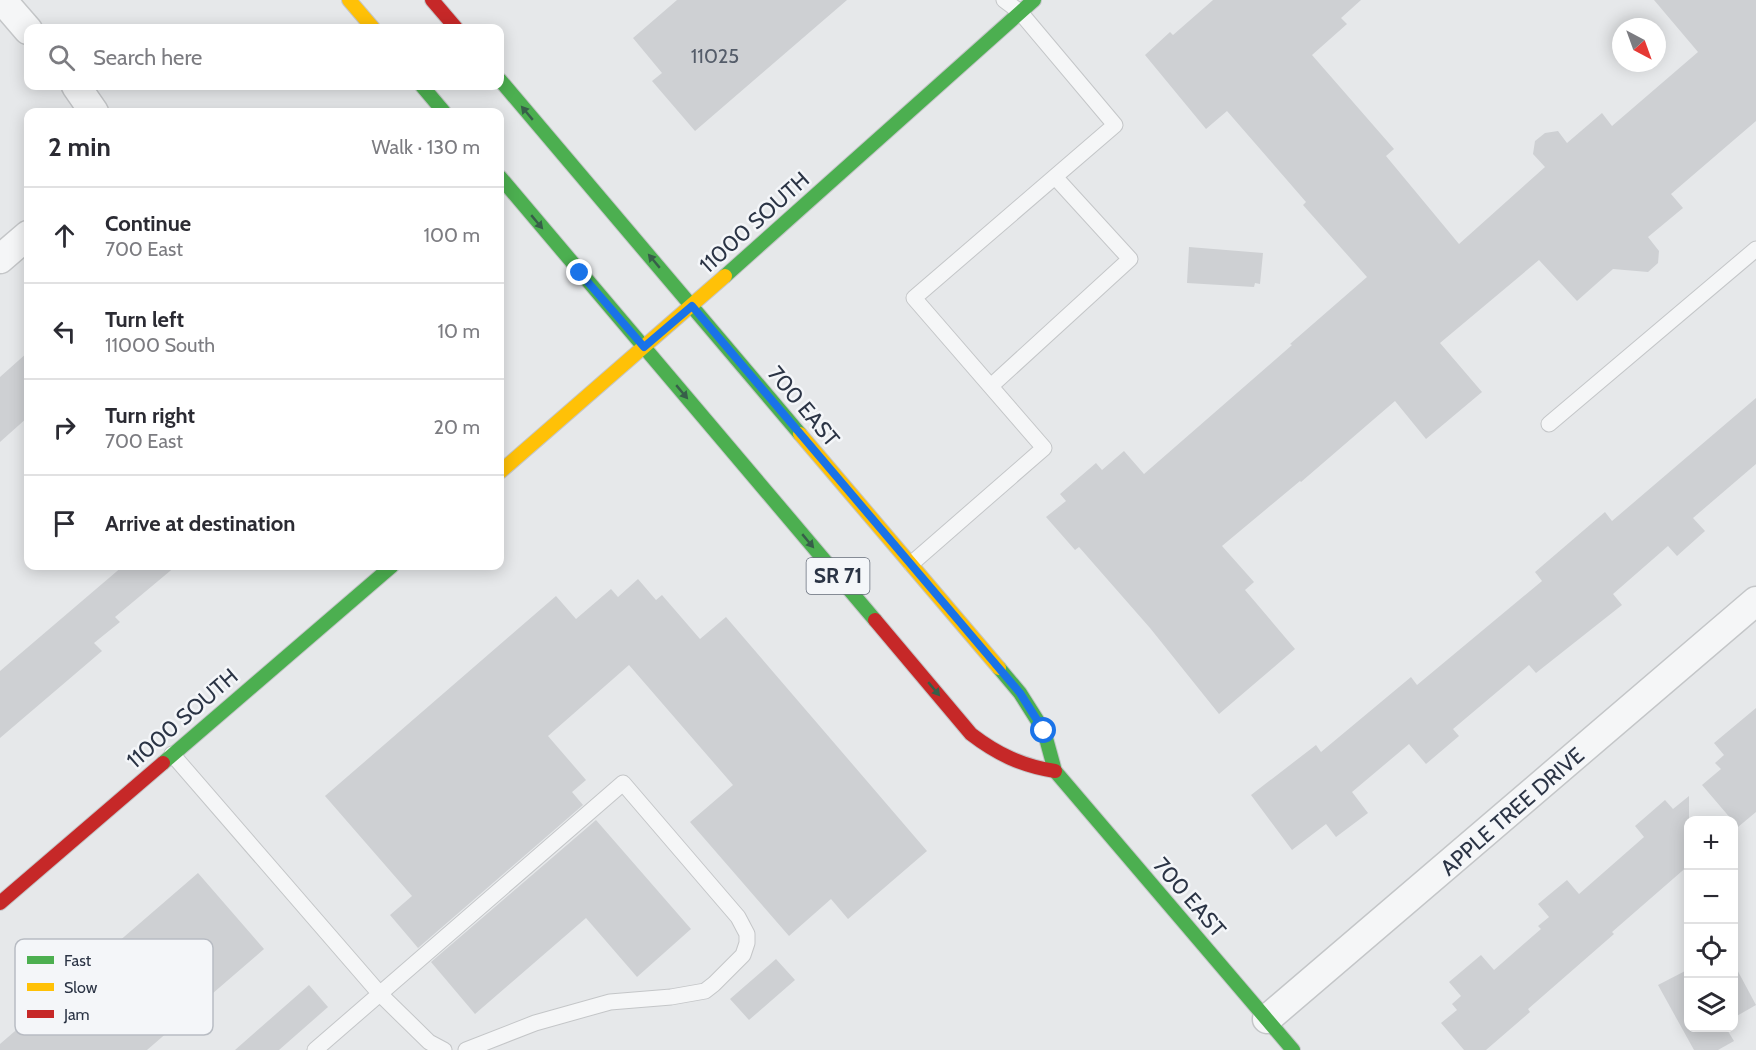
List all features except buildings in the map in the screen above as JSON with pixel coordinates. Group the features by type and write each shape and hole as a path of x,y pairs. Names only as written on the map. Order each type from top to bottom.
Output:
{"main road":[{"path":"349,0 370,24"},
{"path":"432,0 453,24"},
{"name":"11000 SOUTH","path":"504,469 692,306 1034,0"},
{"name":"700 EAST","path":"504,85 1020,693 1044,731 1055,771 1293,1050"},
{"path":"425,90 441,108"},
{"name":"SR 71","path":"504,182 971,734 989,749 1009,760 1032,768 1055,771"},
{"name":"11000 SOUTH","path":"0,903 387,570"}],"street":[{"path":"2,0 24,25"},
{"path":"79,90 91,108"},
{"path":"0,260 24,239"},
{"name":"APPLE TREE DRIVE","path":"1267,1019 1756,601"}],"lane":[{"path":"911,564 1044,448 914,298 1115,125 1020,12 1004,0"},
{"path":"991,386 1130,259 1056,178"},
{"path":"1549,424 1756,249"},
{"path":"172,754 380,994 429,1042 444,1050"},
{"path":"315,1050 623,783 738,917 747,934 743,955 722,978 705,991 671,997 610,1002 536,1023 466,1050"}],"traffic: fast":[{"path":"725,276 1034,0"},
{"path":"504,85 800,434"},
{"path":"425,90 441,108"},
{"path":"504,182 875,620"},
{"path":"163,763 387,570"},
{"path":"999,668 1020,693 1044,731 1055,771 1293,1050"}],"traffic: slow":[{"path":"349,0 370,24"},
{"path":"504,469 725,276"},
{"path":"800,434 999,668"}],"traffic: jam":[{"path":"432,0 453,24"},
{"path":"875,620 971,734 990,748 1010,758 1055,771"},
{"path":"0,903 163,763"}],"route":[{"path":"580,273 644,347 692,306 1020,693 1044,731"}]}
